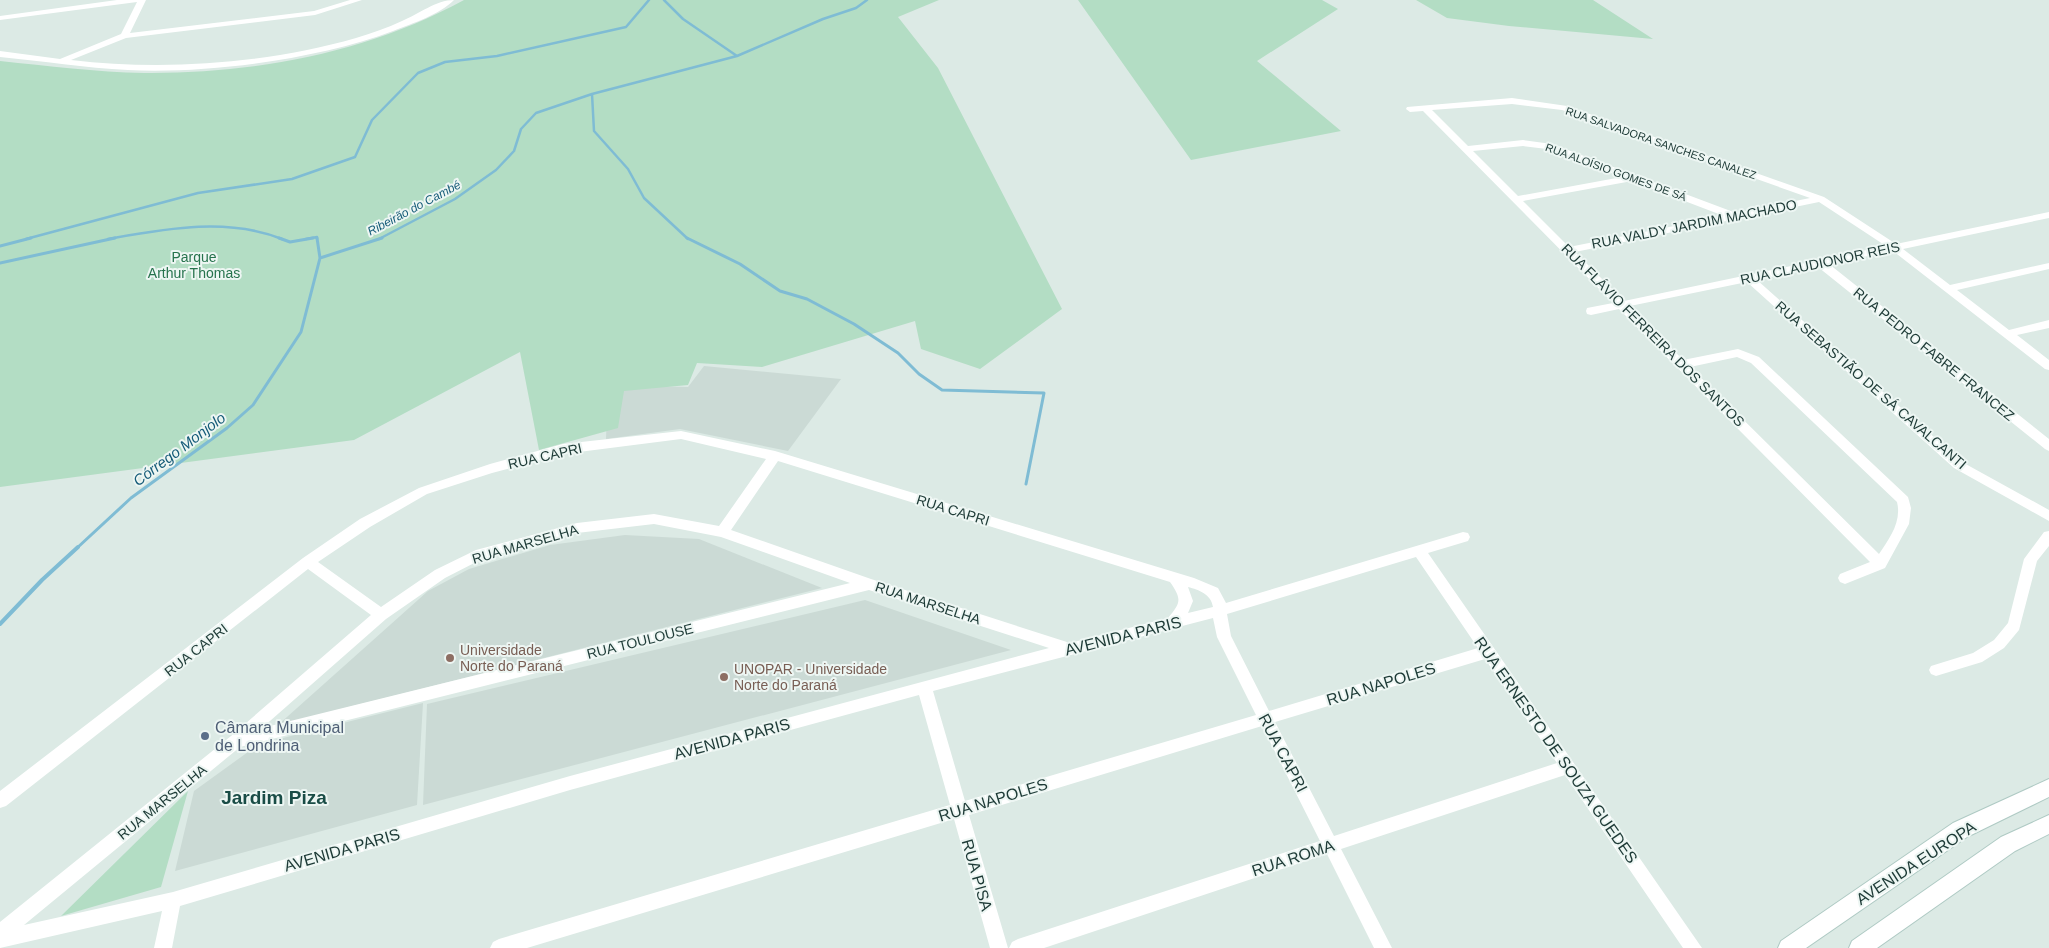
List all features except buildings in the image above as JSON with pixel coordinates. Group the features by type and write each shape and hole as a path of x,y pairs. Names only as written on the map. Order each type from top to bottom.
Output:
{"main road":[{"name":"AVENIDA EUROPA","path":"1788,948 1960,830 2049,788"},
{"path":"1859,948 2008,844 2049,824"}],"street":[{"path":"0,18 135,0"},
{"path":"124,36 142,0"},
{"path":"61,61 124,36 315,13 358,0"},
{"path":"0,54 145,68 222,64 311,52 351,43 387,31 448,0"},
{"name":"RUA SALVADORA SANCHES CANALEZ","path":"1410,110 1424,107 1512,101 1564,108 1820,199 1894,247 2049,366"},
{"name":"RUA FLÁVIO FERREIRA DOS SANTOS","path":"1424,107 1683,364 1880,564"},
{"name":"RUA ALOÍSIO GOMES DE SÁ","path":"1465,149 1523,143 1549,146 1734,216"},
{"path":"1516,199 1633,178"},
{"name":"RUA VALDY JARDIM MACHADO","path":"1568,250 1820,199"},
{"name":"RUA CLAUDIONOR REIS","path":"1591,311 2049,215"},
{"name":"RUA PEDRO FABRE FRANCEZ","path":"1820,263 2049,446"},
{"path":"1948,289 2049,266"},
{"name":"RUA SEBASTIÃO DE SÁ CAVALCANTI","path":"1749,278 1958,465 2049,516"},
{"path":"2007,334 2049,324"},
{"path":"1683,364 1738,353 1756,360 1903,500 1907,509 1905,519 1880,564 1845,578"},
{"name":"RUA CAPRI","path":"0,801 308,562 365,523 423,491 490,469 563,450 682,435 775,456 1175,578 1214,592 1219,602 1218,611 1224,636 1383,948"},
{"path":"722,532 775,456"},
{"name":"RUA MARSELHA","path":"0,933 236,741 381,615 440,574 480,554 577,528 654,519 722,532 869,584 1070,649"},
{"path":"1936,670 1977,658 1999,644 2014,626 2031,559 2049,536"},
{"name":"AVENIDA PARIS","path":"0,939 173,900 570,783 924,687 1218,611 1463,538"},
{"name":"RUA ERNESTO DE SOUZA GUEDES","path":"1420,552 1487,652 1693,948"},
{"path":"308,562 381,615"},
{"path":"1172,623 1183,611 1187,603 1186,596 1175,578"},
{"name":"RUA TOULOUSE","path":"236,741 869,584"},
{"name":"RUA NAPOLES","path":"499,948 1487,652"},
{"name":"RUA PISA","path":"924,687 999,948"},
{"name":"RUA ROMA","path":"1018,948 1568,767"},
{"path":"163,948 173,900"}],"shaded area":[{"path":"704,366 841,379 788,451 680,429 606,439 608,385 688,387"},
{"name":"Universidade Norte do Paraná","path":"625,535 699,539 822,588 278,725 428,591 469,569 550,545"},
{"name":"UNOPAR - Universidade Norte do Paraná","path":"865,600 1011,650 423,805 427,704"},
{"path":"423,703 417,805 175,871 194,791 259,744"}],"green space":[{"name":"Parque Arthur Thomas","path":"464,0 939,0 898,17 938,68 1062,309 980,369 921,349 915,321 762,367 697,363 688,385 624,391 618,428 539,450 520,352 354,440 0,487 0,61 144,73 227,69 268,64 309,57 389,34"},
{"path":"1078,0 1322,0 1338,9 1257,61 1341,131 1191,160"},
{"path":"1416,0 1593,0 1653,39 1509,26 1447,18"},
{"path":"188,791 161,887 61,916"}],"waterway":[{"path":"26,239 198,193 292,179 355,157 372,120 418,73 445,62 497,56 626,27 649,0"},
{"path":"664,0 683,19 737,56"},
{"name":"Ribeirão do Cambé","path":"737,56 823,19 856,8 867,0"},
{"name":"Ribeirão do Cambé","path":"592,94 737,56"},
{"name":"Ribeirão do Cambé","path":"379,239 455,199 496,170 514,151 521,129 536,113 592,94"},
{"path":"592,94 594,131 628,169 644,198 688,239"},
{"name":"Ribeirão do Cambé","path":"108,239 196,227 240,228 279,238"},
{"path":"0,246 31,238"},
{"name":"Ribeirão do Cambé","path":"0,263 115,238"},
{"name":"Ribeirão do Cambé","path":"279,238 290,242 313,238"},
{"name":"Ribeirão do Cambé","path":"306,239 317,238"},
{"name":"Ribeirão do Cambé","path":"317,238 320,258"},
{"path":"687,238 740,264 780,291 807,299 854,324 898,353 919,374 942,390 1044,393 1026,484"},
{"name":"Ribeirão do Cambé","path":"320,258 379,239"},
{"name":"Córrego Monjolo","path":"77,548 131,498 227,428 253,405 301,332 320,258"},
{"name":"Córrego Monjolo","path":"0,624 42,580 78,547"}],"place":[{"name":"Universidade Norte do Paraná","path":"450,658"},
{"name":"UNOPAR - Universidade Norte do Paraná","path":"724,677"},
{"name":"Câmara Municipal de Londrina","path":"205,736"}],"district":[{"name":"Jardim Piza","path":"274,797"}]}
